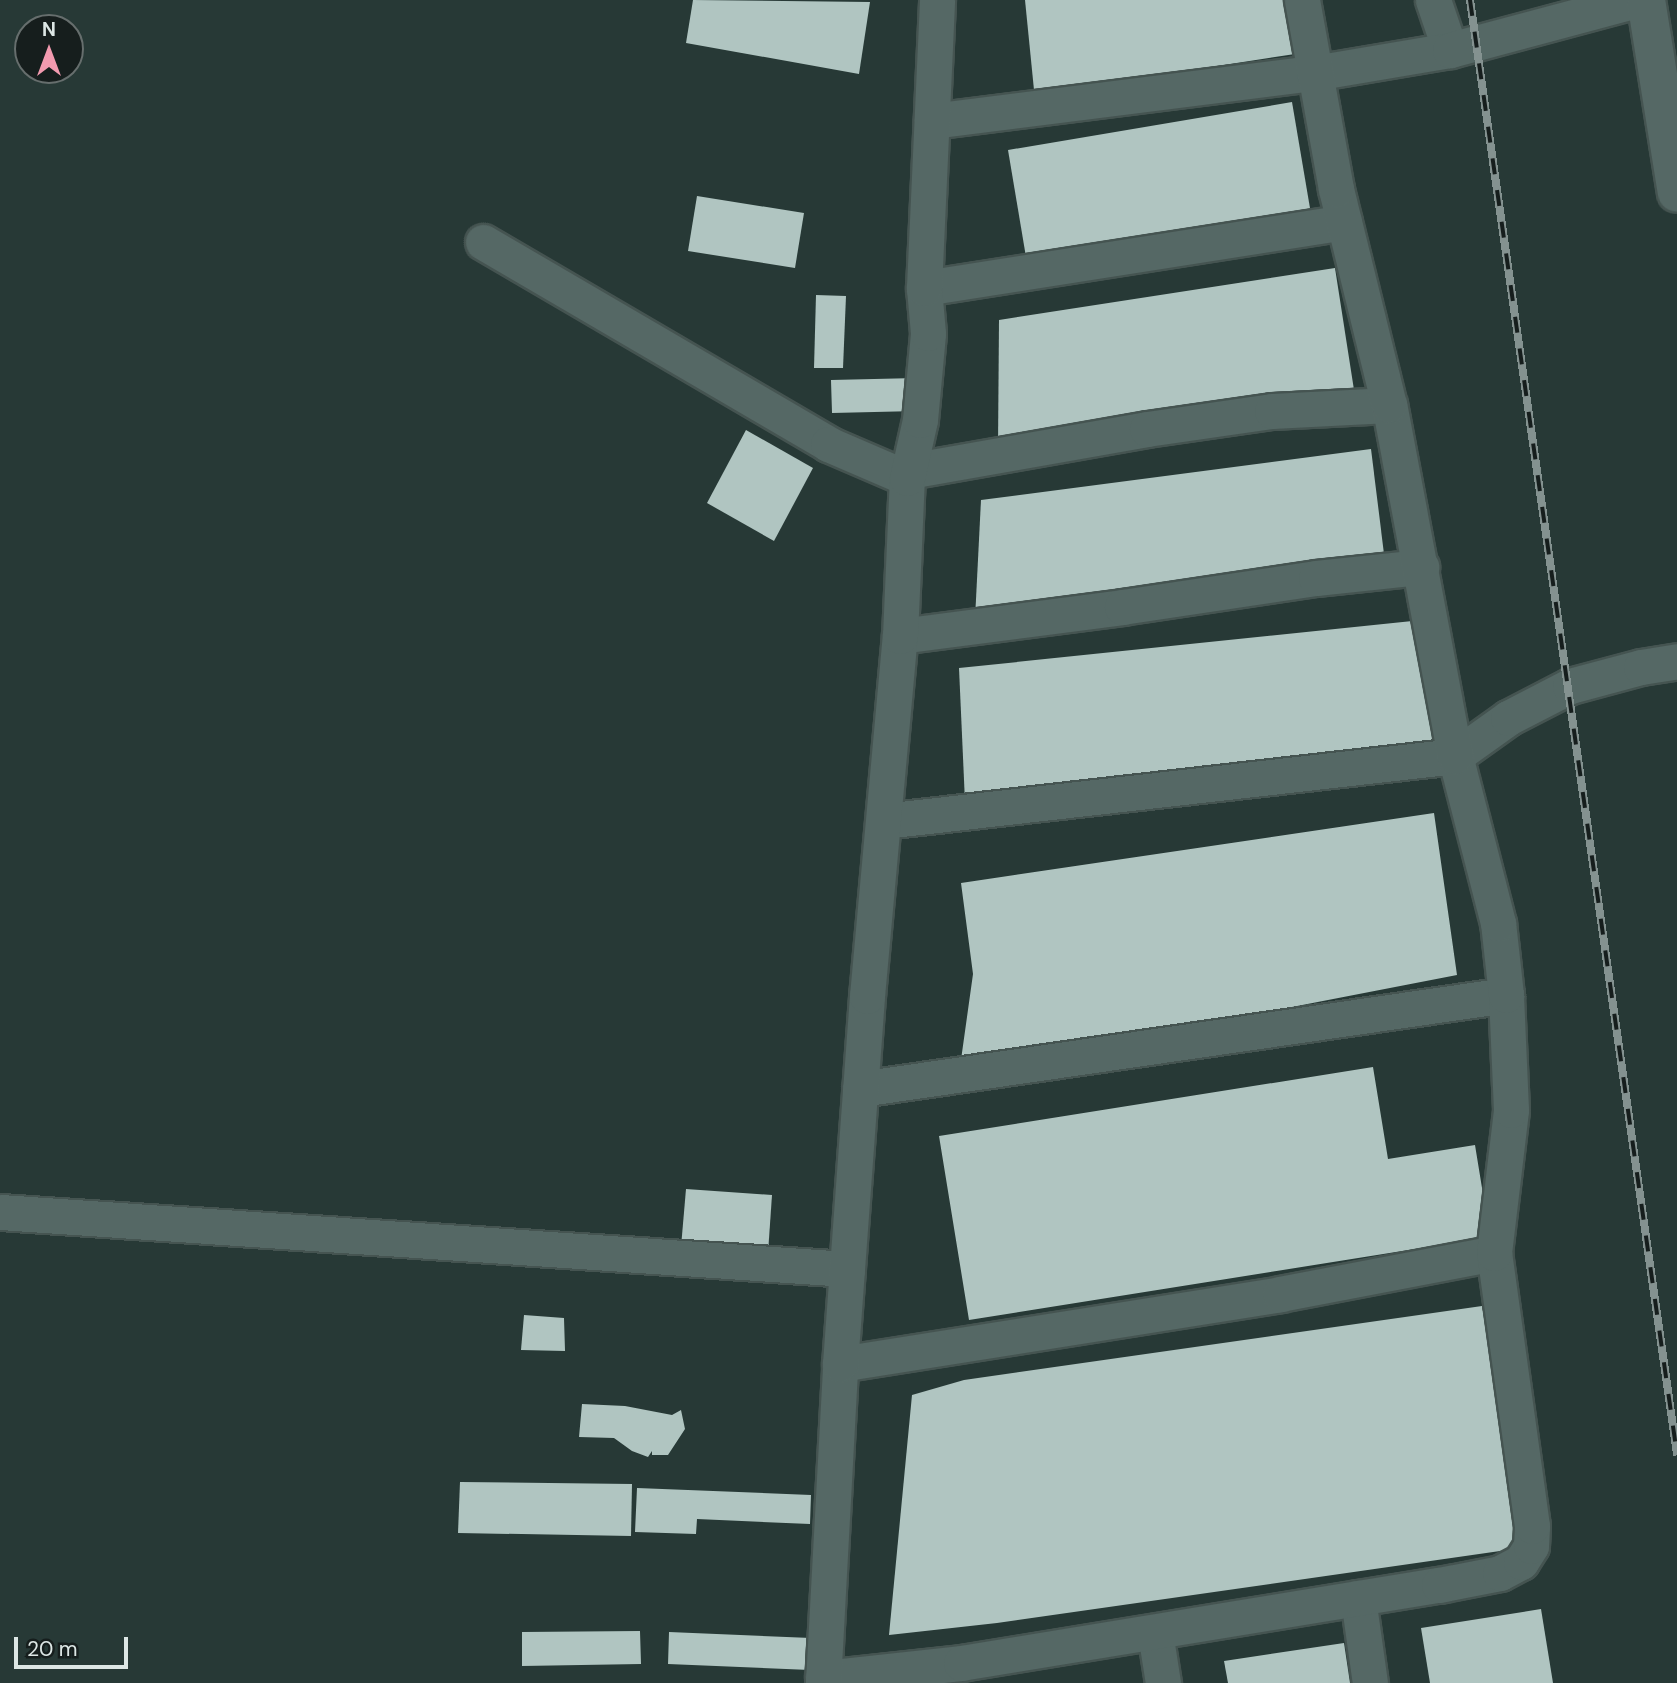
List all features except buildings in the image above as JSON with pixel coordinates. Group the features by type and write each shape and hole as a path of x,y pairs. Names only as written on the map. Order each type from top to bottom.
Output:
{"street":[{"path":"937,0 924,288 928,333 920,420 908,475 900,636 860,1089 840,1364 823,1681 963,1673 1155,1632 1500,1573 1521,1562 1531,1546 1532,1527 1494,1253 1511,1110 1506,995 1498,923 1455,756 1389,405 1344,222 1301,0"},
{"path":"1433,0 1450,50"},
{"path":"932,121 1314,73 1450,50 1636,0"},
{"path":"1646,0 1677,193"},
{"path":"924,288 1344,222"},
{"path":"484,242 828,444 908,475 1147,429 1272,411 1389,405"},
{"path":"900,636 1421,566"},
{"path":"884,821 1455,756 1508,718 1570,686 1641,667 1677,661"},
{"path":"860,1089 1506,995"},
{"path":"0,1212 847,1269"},
{"path":"840,1364 1280,1294 1494,1253"},
{"path":"1358,1598 1370,1683"},
{"path":"1155,1632 1163,1683"}],"railway":[{"path":"1470,0 1677,1455"}]}
